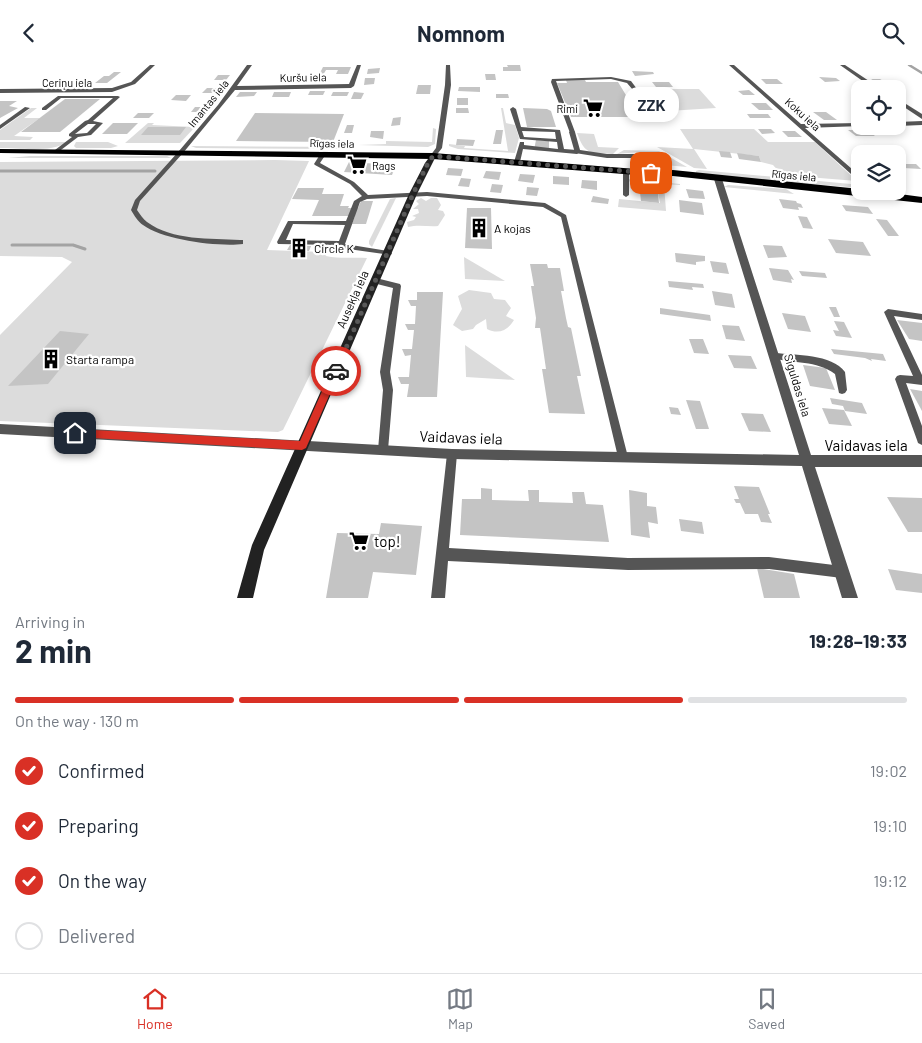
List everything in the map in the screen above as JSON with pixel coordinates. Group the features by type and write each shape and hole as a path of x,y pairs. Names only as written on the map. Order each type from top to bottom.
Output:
{"main road":[{"name":"Rīgas iela","path":"0,151 433,156 517,161 662,174 701,181 718,179 851,190"},
{"path":"906,194 922,196"},
{"name":"Rīgas iela","path":"906,197 922,200"}],"street":[{"name":"Ceriņu iela","path":"0,91 100,92 122,89 154,65"},
{"name":"Imantas iela","path":"181,152 250,65"},
{"name":"Kuršu iela","path":"233,88 351,86 359,65"},
{"name":"Ausekļa iela","path":"245,598 257,550 302,445 413,194 428,163 439,148 448,85 448,65"},
{"name":"Koku iela","path":"731,65 851,172"},
{"path":"842,65 864,80"},
{"path":"906,106 922,117"},
{"path":"906,124 922,123"},
{"path":"801,126 851,125"},
{"path":"572,132 577,152 608,156 646,156 659,163 662,174"},
{"name":"Siguldas iela","path":"718,179 850,598"},
{"name":"Vaidavas iela","path":"0,429 452,454 806,461 922,461"}],"lane":[{"path":"572,132 553,82 554,80 611,78 629,82 635,89"},
{"path":"44,109 60,97 118,97 71,135 89,134 100,123 89,122"},
{"path":"0,127 27,108"},
{"path":"513,109 521,129 522,138 522,147 517,161"},
{"path":"521,129 558,131 561,150"},
{"path":"57,151 76,136"},
{"path":"522,138 559,141"},
{"path":"522,147 577,152"},
{"path":"181,152 137,201 134,210 144,222 164,233 190,238 240,242"},
{"path":"322,154 317,164 352,183 366,197"},
{"path":"626,171 626,195"},
{"path":"388,253 340,246 357,201 366,197 413,194 545,205 564,216 623,457"},
{"path":"342,243 280,242 290,222 348,223"},
{"path":"376,281 397,286 385,373 388,390 384,450"},
{"path":"921,381 888,312 922,317"},
{"path":"775,356 832,365 840,372 842,390"},
{"path":"921,381 900,379 922,440"},
{"path":"438,598 452,454"},
{"path":"442,554 628,564 769,563 842,572"}],"shaded area":[{"path":"650,89 699,89 716,108 668,111"},
{"path":"31,108 37,108 24,118 40,118 14,136 33,137 30,140 0,140 0,130"},
{"path":"501,108 503,108 506,123 515,125 519,138 515,153 458,149 449,146 449,144 465,146 464,148 508,151"},
{"path":"148,123 154,123 152,125 195,127 180,143 125,143"},
{"path":"433,128 436,129 435,144 428,147 358,145 386,144 386,141 432,142"},
{"path":"680,129 754,129 768,142 815,142 851,175 851,181 782,175 773,165 761,162 759,156 694,149 707,169 694,168 657,147 693,149"},
{"path":"577,133 594,134 598,147 619,148 613,154 594,153 586,149"},
{"path":"0,142 67,142 53,148 35,149 0,148"},
{"path":"76,142 108,142 118,146 111,148 76,148 74,146"},
{"path":"191,146 350,147 346,149 196,148"},
{"path":"624,150 659,151 687,167 665,165 662,159 652,153 617,154"},
{"path":"30,156 167,156 171,158 8,158"},
{"path":"309,161 267,250 323,252 328,247 326,256 367,258 283,430 278,432 0,421 0,335 72,262 62,257 0,256 0,162"},
{"path":"696,171 851,184 851,187 696,174"},
{"path":"628,179 680,185 664,184 666,211 618,207 619,199 660,203 657,187 631,184"},
{"path":"728,185 786,189 794,194 724,187"},
{"path":"396,198 372,247 369,241 390,199"},
{"path":"421,198 426,201 431,198 437,198 441,205 438,210 443,211 445,215 438,226 408,227 407,222 414,220 416,217 412,216 419,213 418,209 413,209 419,204 416,201"},
{"path":"464,257 505,281 465,279"},
{"path":"469,290 491,293 494,299 505,300 511,308 506,316 514,320 512,324 503,331 495,332 487,329 486,319 473,329 462,331 453,325 462,309 458,296"},
{"path":"465,345 515,380 466,377"}],"building":[{"path":"507,65 520,65 521,71 503,71 503,67 508,67"},
{"path":"323,67 351,67 348,74 336,74 338,70 326,70 323,75 319,75"},
{"path":"380,68 379,73 367,74 368,69"},
{"path":"632,71 653,72 654,74 635,76"},
{"path":"114,72 121,72 107,83 95,83 104,76 109,76"},
{"path":"485,74 495,74 496,80 486,80"},
{"path":"218,75 230,75 226,80 214,80"},
{"path":"819,77 836,78 840,81 825,82"},
{"path":"365,78 375,78 374,84 364,85"},
{"path":"761,79 777,79 783,84 766,84"},
{"path":"566,80 618,82 635,110 638,110 642,117 571,117 557,83 567,83"},
{"path":"652,82 669,82 673,87 656,87"},
{"path":"418,85 431,85 430,94 416,94"},
{"path":"459,87 480,87 480,92 458,91"},
{"path":"207,88 219,88 215,93 202,93"},
{"path":"749,90 755,95 743,95 738,91"},
{"path":"310,91 325,91 323,95 308,95"},
{"path":"240,92 257,92 254,96 236,97"},
{"path":"274,92 291,92 289,97 272,97"},
{"path":"333,92 349,92 347,96 331,96"},
{"path":"354,92 364,93 361,99 351,99"},
{"path":"496,94 508,94 509,98 496,98"},
{"path":"176,95 191,95 186,101 171,100"},
{"path":"457,98 468,98 468,105 457,105"},
{"path":"65,99 100,99 60,132 21,132"},
{"path":"0,101 17,101 9,106 18,108 0,118"},
{"path":"751,103 766,103 773,110 759,110"},
{"path":"195,107 207,107 203,112 191,112"},
{"path":"456,108 468,108 469,113 456,113"},
{"path":"523,108 547,109 551,111 556,127 527,127"},
{"path":"813,112 826,112 837,120 824,120"},
{"path":"138,113 154,113 149,118 133,118"},
{"path":"255,113 344,114 333,142 236,141"},
{"path":"794,113 805,113 814,120 803,120"},
{"path":"747,114 768,114 771,118 750,118"},
{"path":"401,117 400,125 391,126 393,118"},
{"path":"113,123 138,123 127,134 102,134"},
{"path":"347,125 354,125 352,133 344,133"},
{"path":"148,127 186,127 180,135 141,135"},
{"path":"758,129 771,129 775,133 762,134"},
{"path":"496,130 503,130 501,144 493,144"},
{"path":"371,131 384,131 383,139 370,137"},
{"path":"782,131 795,131 802,137 788,137"},
{"path":"855,135 875,136 856,136"},
{"path":"457,139 475,140 473,146 456,145"},
{"path":"536,140 549,141 549,151 534,150"},
{"path":"719,151 730,152 732,158 721,157"},
{"path":"737,153 759,156 761,162 739,159"},
{"path":"349,162 396,165 392,175 344,172"},
{"path":"906,164 916,164 921,169 906,168"},
{"path":"448,168 463,169 461,176 446,175"},
{"path":"486,171 501,172 499,180 483,178"},
{"path":"520,174 535,175 533,183 518,181"},
{"path":"553,176 569,177 569,185 553,184"},
{"path":"461,178 471,179 469,187 458,186"},
{"path":"582,180 597,181 597,190 581,188"},
{"path":"492,184 503,185 501,193 490,192"},
{"path":"527,187 539,188 537,196 526,195"},
{"path":"298,188 324,188 322,194 344,194 340,206 349,206 348,208 358,208 361,201 373,201 366,224 352,224 355,216 312,216 319,200 292,199"},
{"path":"686,189 703,191 705,199 689,198"},
{"path":"640,192 658,194 659,203 641,201"},
{"path":"593,196 609,199 608,204 591,202"},
{"path":"779,199 796,201 803,208 798,207 799,210 783,208"},
{"path":"679,200 702,203 704,215 680,212"},
{"path":"842,205 868,207 873,214 846,211"},
{"name":"A kojas","path":"467,208 491,208 492,249 465,248"},
{"path":"798,216 807,217 813,229 803,228"},
{"path":"876,219 887,220 899,236 888,236"},
{"path":"828,239 863,242 871,256 836,253"},
{"name":"Circle K","path":"290,245 311,246 309,251 287,250"},
{"path":"763,245 782,246 787,257 768,258"},
{"path":"675,253 705,256 705,261 696,262 696,265 676,262"},
{"path":"710,261 726,263 729,274 713,272"},
{"path":"530,264 547,264 548,268 560,268 564,291 561,291 581,376 577,376 585,414 549,413 542,369 546,369 540,328 535,328 536,318 531,286 534,286"},
{"path":"769,268 788,270 794,280 791,279 792,283 773,280"},
{"path":"799,271 825,273 827,278 802,276"},
{"path":"668,281 703,284 704,288 692,287 693,290 669,287"},
{"path":"712,291 732,294 735,308 715,305"},
{"path":"417,292 443,292 437,397 407,397 409,384 401,384 398,377 409,377 411,355 405,356 402,349 412,349 414,330 408,330 405,324 415,324 416,306 411,306 408,300 417,300"},
{"path":"829,307 836,307 840,317 834,317"},
{"path":"660,308 710,315 711,321 660,314"},
{"path":"782,313 805,316 811,332 788,329"},
{"path":"897,320 922,323 922,341 909,339"},
{"path":"834,321 844,322 852,338 836,336 833,330 839,331"},
{"path":"722,325 739,326 745,341 726,339"},
{"name":"Starta rampa","path":"60,331 89,334 48,384 8,386"},
{"path":"689,339 703,339 709,354 694,353"},
{"path":"831,349 883,354 886,361 871,359 872,361 865,358 834,354"},
{"path":"728,355 751,356 757,369 734,368"},
{"path":"803,365 826,368 835,390 810,386"},
{"path":"910,389 922,391 922,411"},
{"path":"830,398 862,403 867,414 845,411 843,406 832,404"},
{"path":"686,400 700,401 709,429 696,429"},
{"path":"669,407 678,408 681,415 671,414"},
{"path":"822,408 844,410 852,426 829,424"},
{"path":"741,413 763,414 771,432 749,431"},
{"path":"734,486 759,487 772,523 761,522 758,514 745,514 740,503 736,503 734,499 739,499"},
{"path":"481,488 492,489 492,500 529,501 528,490 539,490 539,502 573,503 572,492 584,492 586,504 603,505 609,542 460,535 462,499 481,499"},
{"path":"629,490 647,493 647,506 656,507 658,524 648,522 650,538 631,535"},
{"path":"887,497 922,498 922,532 908,532"},
{"path":"679,519 702,522 704,534 681,531"},
{"path":"381,523 422,526 416,575 373,572 368,598 326,598 337,533 379,534"},
{"path":"757,568 794,574 800,598 764,598"},
{"path":"888,569 922,574 922,593 896,590"}],"waterway":[{"path":"909,65 922,73"},
{"path":"0,171 155,171"},
{"path":"12,245 73,245 85,249"}],"way so far":[{"path":"336,371 413,194 433,156 651,173"}],"place":[{"name":"Rimi","path":"593,108"},
{"name":"Rags","path":"357,165"},
{"name":"ZZK","path":"651,173"},
{"name":"A kojas","path":"479,228"},
{"name":"Circle K","path":"299,248"},
{"name":"Starta rampa","path":"51,359"},
{"name":"top!","path":"359,541"}],"route":[{"path":"75,433 302,445 336,371"}]}
